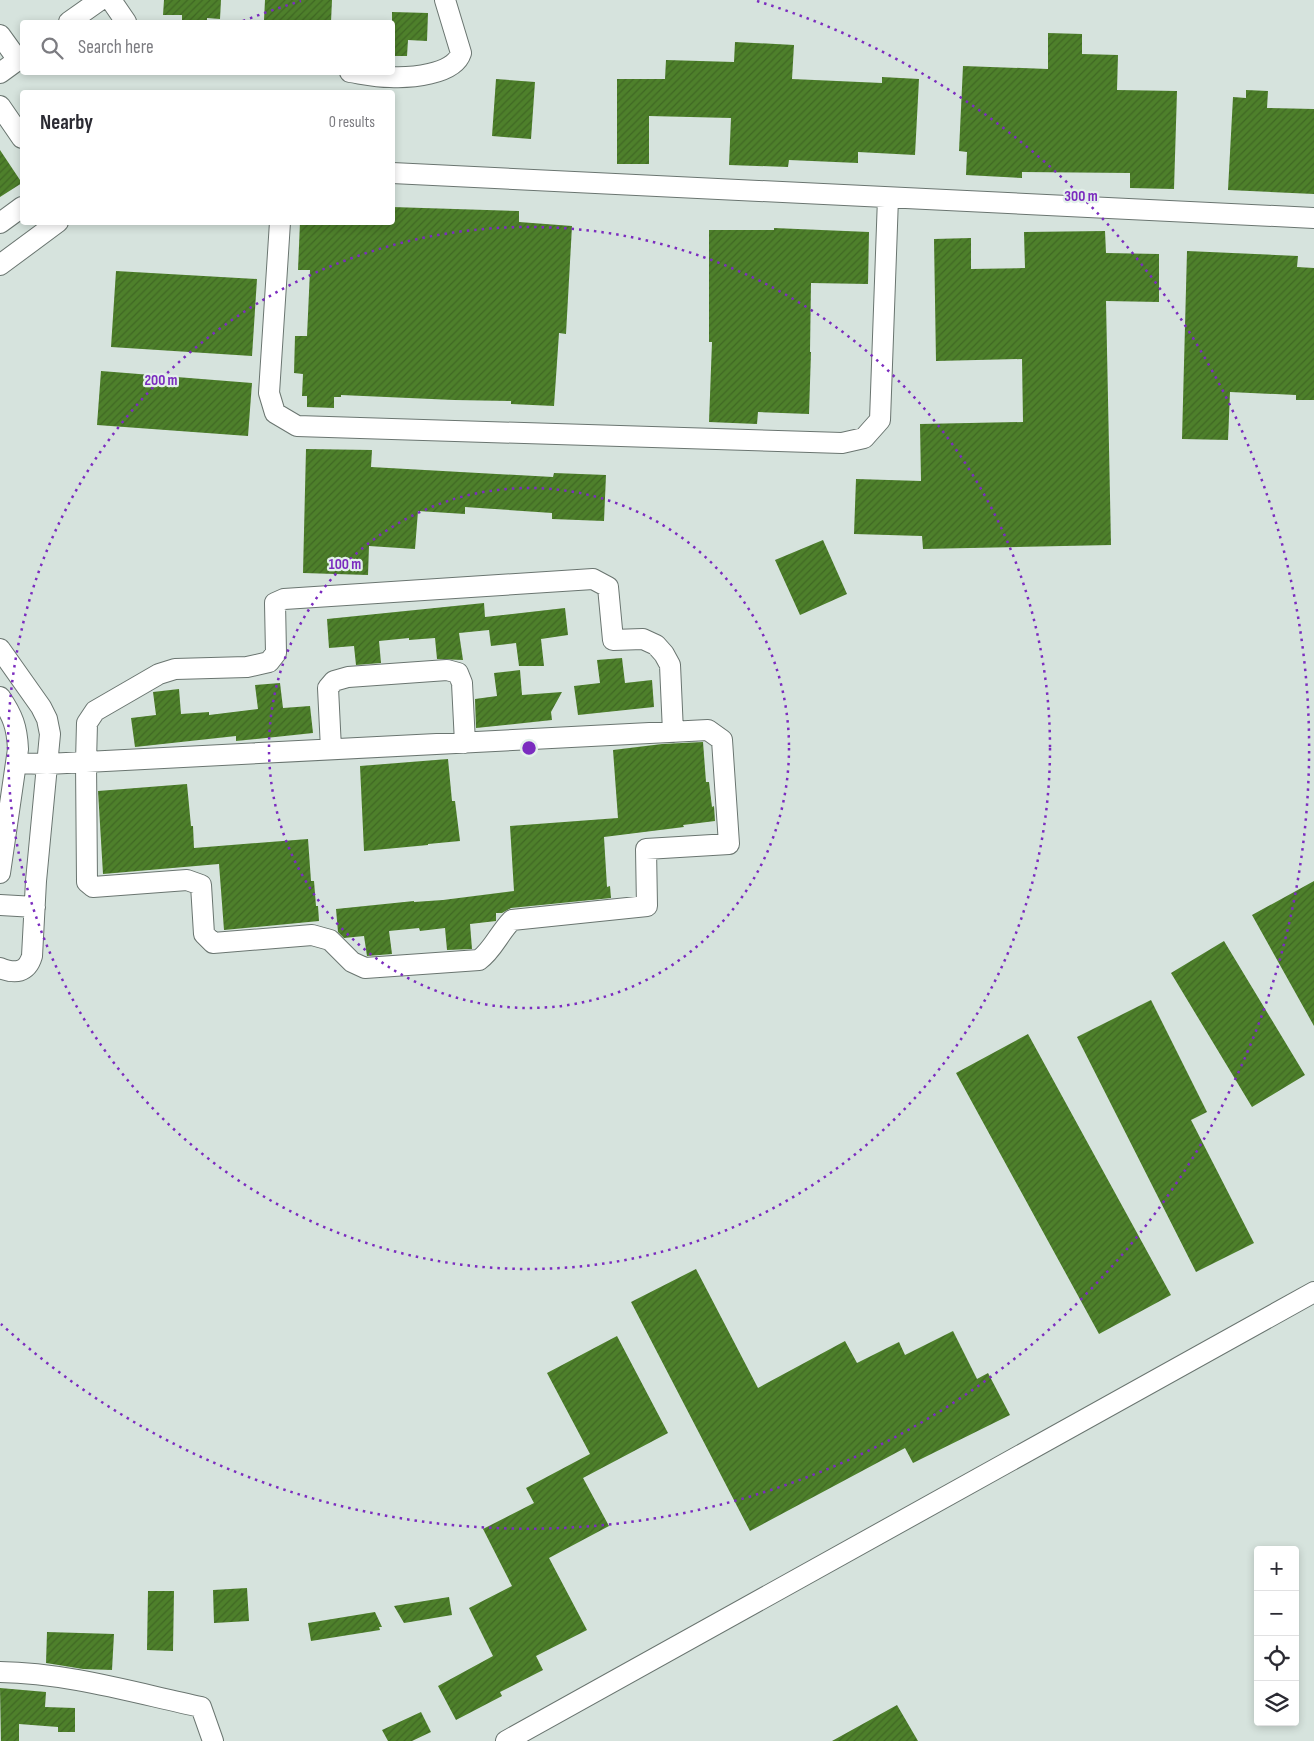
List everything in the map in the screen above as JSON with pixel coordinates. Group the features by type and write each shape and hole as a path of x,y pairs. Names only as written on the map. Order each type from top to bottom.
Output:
{"street":[{"path":"72,20 100,0"},
{"path":"111,0 125,20"},
{"path":"373,75 389,77 419,76 433,73 453,64 459,59 461,53 445,0"},
{"path":"0,35 20,58 0,73"},
{"path":"0,106 20,135"},
{"path":"395,174 1314,218"},
{"path":"280,225 269,393 275,413 297,426 842,443 864,438 880,420 888,198"},
{"path":"0,223 20,208"},
{"path":"0,265 54,225"},
{"path":"16,763 47,764 86,762 331,750 465,742 673,732 708,730 722,740 729,844 646,849 647,906 512,920 504,927 487,955 479,960 365,968 352,962 330,940 312,935 213,942 204,934 201,885 187,880 93,887 87,882 86,762 87,723 95,711 159,674 174,669 247,667 269,662 276,653 275,603 284,599 593,579 608,587 613,640 643,639 656,645 670,665 673,732"},
{"path":"0,649 41,707 47,719 50,734 34,907 32,956 29,965 22,970 8,971 0,968"},
{"path":"331,750 328,688 334,681 348,677 447,670 458,673 462,683 465,742"},
{"path":"0,697 11,713 18,732 18,750 0,873"},
{"path":"0,905 34,907"},
{"path":"506,1741 1314,1292"},
{"path":"0,1672 24,1672 107,1685 201,1707 213,1741"}],"building":[{"path":"164,0 221,0 220,19 182,20 182,15 163,15"},
{"path":"265,0 332,0 331,20 264,20"},
{"path":"392,12 428,13 427,41 408,40 407,56 395,56 395,20 392,20"},
{"path":"1048,33 1082,34 1082,54 1118,55 1117,90 1177,91 1174,189 1130,188 1130,173 1022,172 1022,178 966,175 967,152 959,151 963,66 1048,69"},
{"path":"735,42 794,45 792,79 882,83 882,77 919,79 915,155 858,152 858,163 789,160 788,167 729,165 731,118 649,116 649,164 617,164 617,79 665,79 666,60 734,62"},
{"path":"496,79 535,82 531,139 492,136"},
{"path":"1246,90 1268,91 1267,108 1314,109 1314,194 1228,190 1233,97 1246,98"},
{"path":"0,150 20,180 20,184 0,197"},
{"path":"395,207 519,211 519,222 572,226 566,334 559,333 554,406 511,404 511,401 341,395 341,397 334,397 334,408 307,407 307,396 302,396 303,374 294,373 295,336 307,336 310,270 298,270 300,225 395,225"},
{"path":"774,228 869,232 868,284 811,283 809,414 758,412 757,424 709,422 712,342 709,342 709,230 774,230"},
{"path":"1105,231 1106,253 1159,254 1159,302 1106,301 1111,545 923,549 922,536 854,534 856,479 921,481 920,424 1023,422 1022,359 936,361 934,239 971,238 971,269 1025,268 1024,232"},
{"path":"1187,251 1298,256 1297,267 1314,268 1314,400 1296,400 1296,395 1230,392 1228,440 1182,439"},
{"path":"116,271 257,279 252,356 111,347"},
{"path":"101,371 252,383 248,436 97,425"},
{"path":"306,449 372,450 371,467 553,477 554,473 606,475 604,521 552,519 552,513 465,507 465,514 418,511 415,549 369,546 368,575 303,573"},
{"path":"823,540 847,594 800,615 775,560"},
{"path":"484,603 485,617 565,608 568,635 541,639 544,666 519,666 516,643 491,646 489,630 459,633 463,660 437,659 435,638 379,641 381,663 356,665 354,646 329,648 327,619"},
{"path":"622,658 625,683 652,680 654,707 578,715 574,686 600,683 597,660"},
{"path":"520,670 522,695 562,692 551,712 552,720 476,728 475,699 497,696 494,673"},
{"path":"280,683 283,708 310,706 313,733 236,741 236,736 135,747 131,718 156,715 153,692 179,689 181,714 209,712 209,715 258,709 255,685"},
{"path":"703,742 706,782 709,782 715,821 683,825 684,827 604,837 607,887 610,886 611,898 511,908 502,913 496,913 496,921 470,924 472,949 447,950 445,928 420,931 419,928 389,931 392,954 367,956 364,936 344,938 338,932 336,909 443,900 514,891 510,826 618,818 613,750 662,744"},
{"path":"448,759 452,801 455,801 460,841 364,851 360,766"},
{"path":"187,784 194,848 308,839 311,881 314,881 319,921 224,930 219,864 103,874 98,791"},
{"path":"1314,881 1314,1026 1252,915"},
{"path":"1224,941 1305,1075 1252,1107 1171,973"},
{"path":"1151,1000 1207,1112 1191,1120 1254,1243 1196,1272 1077,1037"},
{"path":"1028,1034 1171,1295 1099,1334 956,1073"},
{"path":"696,1269 758,1388 845,1341 857,1363 899,1342 905,1355 953,1331 977,1379 988,1373 1010,1415 913,1463 905,1448 750,1531 631,1302"},
{"path":"617,1336 668,1433 583,1478 609,1526 549,1558 587,1630 536,1656 543,1670 500,1692 502,1696 456,1720 438,1686 493,1656 469,1608 512,1586 483,1529 534,1503 526,1488 590,1454 547,1373"},
{"path":"247,1588 249,1621 214,1623 213,1590"},
{"path":"148,1591 174,1591 173,1651 147,1650"},
{"path":"449,1597 452,1615 404,1623 394,1606"},
{"path":"375,1612 382,1627 379,1627 380,1630 311,1641 308,1623"},
{"path":"47,1632 114,1634 112,1670 83,1669 46,1663"},
{"path":"0,1688 46,1692 45,1707 75,1708 75,1732 58,1732 58,1727 19,1724 19,1741 1,1741"},
{"path":"897,1705 918,1741 832,1741"},
{"path":"421,1712 431,1732 412,1741 388,1741 382,1730"}]}
